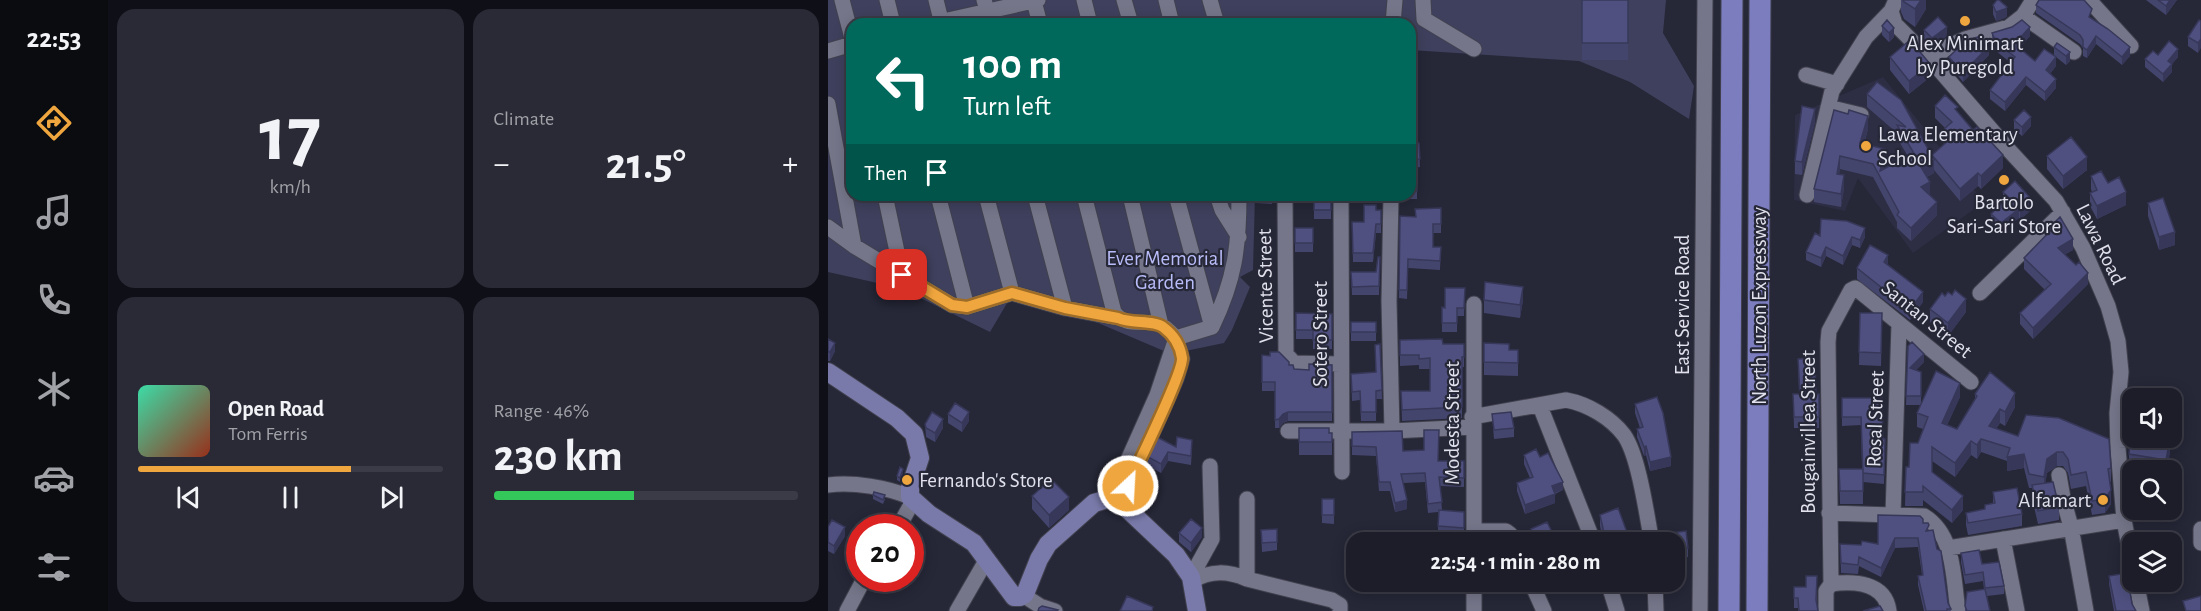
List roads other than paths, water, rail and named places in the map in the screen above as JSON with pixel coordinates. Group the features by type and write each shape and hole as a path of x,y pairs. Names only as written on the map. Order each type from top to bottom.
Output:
{"highway":[{"name":"North Luzon Expressway","path":"1729,611 1732,0"},
{"name":"North Luzon Expressway","path":"1757,611 1760,0"}],"main road":[{"path":"828,372 897,418 914,434 920,458 910,488 912,499 929,514 974,543 1014,597 1023,595 1048,544 1094,502 1116,501 1176,555 1192,579 1197,611"}],"street":[{"path":"842,0 847,18"},
{"path":"887,0 892,18"},
{"path":"936,0 938,18"},
{"path":"1084,0 1088,18"},
{"path":"1125,0 1130,18"},
{"path":"1166,0 1170,18"},
{"path":"1210,0 1215,18"},
{"path":"1394,18 1395,0"},
{"path":"1423,0 1423,17 1426,21 1474,49"},
{"name":"East Service Road","path":"1700,611 1705,0"},
{"path":"1930,60 1949,46 1965,39 2009,27 2023,16 2032,0"},
{"path":"2089,0 2131,46"},
{"path":"960,18 1036,1 1039,18"},
{"path":"1808,195 1832,91 1866,37 1893,5"},
{"name":"Lawa Road","path":"1893,5 1895,24 2056,201 2083,248 2108,306 2118,340 2121,372 2116,413 2122,493"},
{"path":"2023,16 2074,52"},
{"path":"828,51 846,46"},
{"path":"1806,75 1837,84"},
{"path":"828,104 854,246"},
{"path":"1828,107 1861,115"},
{"path":"886,201 902,275"},
{"path":"940,201 967,307"},
{"path":"988,201 1012,293"},
{"path":"1037,201 1065,308"},
{"path":"1086,201 1114,312 1118,318"},
{"path":"1116,501 1176,379 1182,360 1176,338 1161,325 1131,201"},
{"path":"1178,201 1212,327"},
{"path":"1219,201 1239,238"},
{"path":"1176,338 1212,327 1222,306 1234,267 1239,238 1239,201"},
{"name":"Vicente Street","path":"1285,201 1286,354 1294,363 1341,364"},
{"name":"Sotero Street","path":"1341,201 1342,472"},
{"path":"1391,201 1389,302 1392,431"},
{"path":"1980,293 2063,212"},
{"path":"828,227 854,246 952,305 967,307 1012,293 1065,308 1118,318 1126,322 1161,325"},
{"name":"Santan Street","path":"1855,288 1971,382"},
{"name":"Bougainvillea Street","path":"1826,611 1826,591 1831,584 1828,342 1829,331 1851,290 1855,288"},
{"name":"Modesta Street","path":"1474,304 1474,532"},
{"name":"Rosal Street","path":"1893,515 1899,324"},
{"path":"1287,430 1392,431 1473,422 1566,400 1581,403 1609,420 1625,436 1641,485 1650,532"},
{"path":"1540,406 1590,532"},
{"path":"1192,579 1212,539 1210,466"},
{"path":"2060,476 2086,611"},
{"path":"828,485 866,486 912,499 905,514"},
{"path":"1247,499 1247,579"},
{"path":"1829,513 1924,516 1934,522 1942,533 1948,548 1958,611"},
{"path":"1948,548 2124,520"},
{"name":"Lawa Road","path":"2124,520 2126,532"},
{"path":"2201,529 2201,543"},
{"path":"2003,539 2018,611"},
{"path":"957,611 987,558"},
{"path":"1192,579 1210,573 1223,572 1332,600 1340,605 1340,611"},
{"path":"1831,584 1852,582 1874,587 1888,604 1889,611"},
{"path":"847,611 857,592"},
{"path":"1474,592 1474,611"},
{"path":"1536,592 1544,611"},
{"path":"1611,592 1617,611"},
{"path":"1655,592 1656,611"},
{"path":"2138,592 2142,611"},
{"path":"1023,595 1040,606 1054,611"}],"place":[{"name":"Alex Minimart by Puregold","path":"1965,21"},
{"name":"Lawa Elementary School","path":"1866,146"},
{"name":"Bartolo Sari-Sari Store","path":"2004,180"},
{"name":"Fernando's Store","path":"907,480"},
{"name":"Alfamart","path":"2103,500"}],"park label":[{"name":"Ever Memorial Garden","path":"1165,270"}]}
